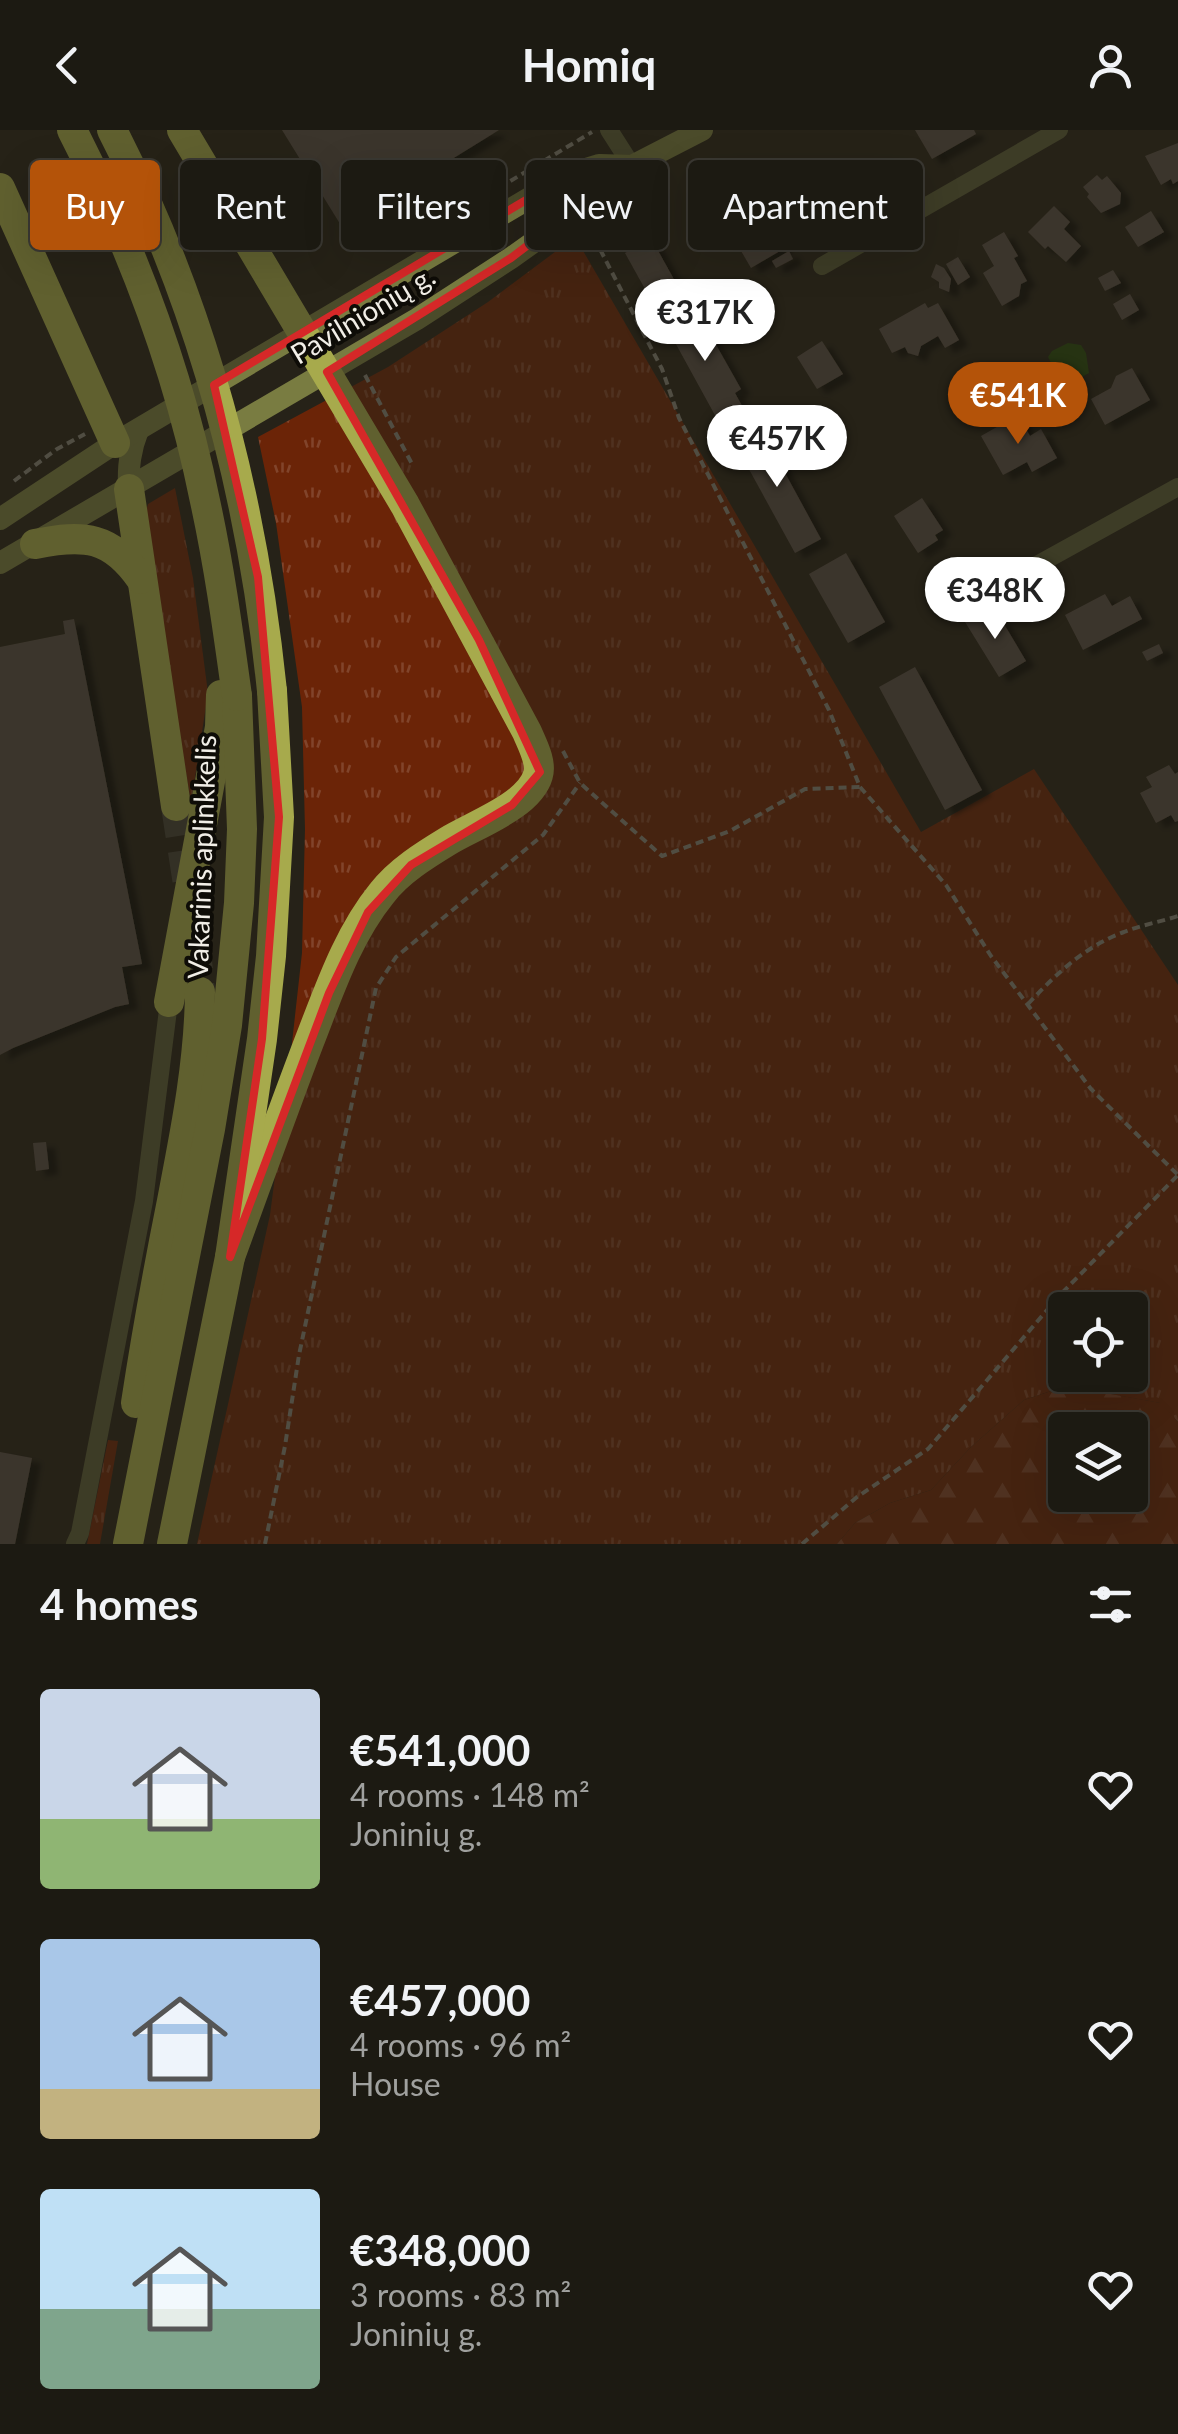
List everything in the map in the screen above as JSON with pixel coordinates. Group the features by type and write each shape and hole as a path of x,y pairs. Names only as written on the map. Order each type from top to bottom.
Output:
{"highway":[{"name":"Vakarinis aplinkkelis","path":"72,130 113,214 145,296 171,371 205,499 225,612 242,829 228,1024 128,1544"},
{"path":"112,130 174,267 218,396 242,492 258,577 272,690 278,817 271,956 262,1039 230,1257 172,1544"},
{"path":"182,130 405,506 527,732 540,772 530,791 512,806 411,866 386,888 368,912 329,993 230,1257"},
{"path":"0,188 127,436"},
{"path":"129,489 176,806"},
{"path":"35,544 69,537 88,540 128,560 141,580"},
{"path":"169,1002 229,696"},
{"path":"112,1544 192,1102 200,992"}],"street":[{"path":"610,130 628,160"},
{"path":"644,160 702,130"},
{"path":"822,266 1059,130"},
{"name":"Pavilnionių g.","path":"0,519 127,436 526,200"},
{"name":"Pavilnionių g.","path":"0,563 417,319 526,247"},
{"path":"127,436 129,489"},
{"path":"1015,578 1178,487"},
{"path":"76,1544 144,1201 169,1002"}],"path":[{"path":"600,250 662,369 679,418 828,710 860,787 946,886 991,956 1091,1089 1178,1175 1060,1295 928,1449 856,1497 802,1544"},
{"path":"363,371 417,474"},
{"path":"562,749 580,783 662,856 730,831 805,789 860,787"},
{"path":"266,1544 299,1355 376,988 396,957 543,835 580,783"},
{"path":"1028,1004 1094,946 1123,932 1178,916"}],"highlighted area":[{"path":"632,166 511,258 327,372 479,640 540,772 512,805 411,865 368,912 329,993 230,1257 262,1039 279,817 258,577 214,385 570,174"}],"green space":[{"path":"558,250 583,250 921,832 1034,769 1178,985 1178,1422 1160,1403 1099,1392 1148,1392 1148,1292 1048,1292 1048,1392 1024,1400 971,1447 931,1490 890,1503 855,1523 837,1544 197,1544 270,1215 302,953 302,707 276,523 258,437 388,367 488,302"},
{"path":"175,488 193,578 208,693 191,803 144,518 148,504"},
{"path":"1048,1392 1100,1392 1161,1403 1178,1422 1178,1544 837,1544 855,1523 890,1503 931,1490 971,1447 1024,1400"},
{"path":"108,1440 118,1441 100,1544 87,1544"}],"shaded area":[{"path":"1068,343 1081,345 1089,373 1071,383 1057,374 1048,357"}],"building":[{"path":"282,130 499,130 450,160 341,160 341,225 321,193 321,160 301,160"},
{"path":"915,130 974,130 976,134 932,159"},
{"path":"1178,143 1178,181 1173,184 1171,179 1161,185 1145,156"},
{"path":"1097,175 1102,180 1107,176 1121,193 1120,204 1101,213 1083,187"},
{"path":"1054,206 1070,222 1064,229 1081,246 1066,262 1028,232"},
{"path":"1151,211 1164,232 1138,247 1125,227"},
{"path":"1004,232 1027,281 1021,284 1019,296 1002,306 983,273 994,266 982,245"},
{"path":"658,250 681,292 655,307 625,253"},
{"path":"740,250 782,250 751,268"},
{"path":"789,251 793,259 776,268 772,261"},
{"path":"958,257 970,277 958,285 946,264"},
{"path":"936,264 951,279 949,292 939,288 939,282 931,277"},
{"path":"1113,270 1121,283 1105,291 1098,278"},
{"path":"1130,294 1139,310 1122,320 1113,304"},
{"path":"686,301 701,330 706,327 741,389 735,393 747,415 722,428 660,315"},
{"path":"925,303 928,308 938,303 959,340 945,348 938,336 921,346 918,356 908,353 905,347 892,353 879,329"},
{"path":"822,341 843,374 817,389 797,357"},
{"path":"1132,368 1150,400 1105,425 1091,399 1111,388 1116,376"},
{"path":"1018,415 1030,436 1041,429 1057,458 1032,472 1027,462 1003,475 981,436"},
{"path":"760,427 821,539 795,553 734,442"},
{"path":"922,498 943,530 935,535 938,540 918,553 894,516"},
{"path":"846,553 885,622 848,643 809,574"},
{"path":"1105,594 1112,606 1130,596 1142,619 1083,650 1065,615"},
{"path":"982,606 992,624 1001,619 1026,661 999,677 962,617"},
{"path":"74,619 142,964 122,967 129,1004 0,1055 0,647 65,634 63,621"},
{"path":"1159,644 1163,653 1147,661 1142,652"},
{"path":"915,667 982,790 945,810 879,687"},
{"path":"1169,765 1175,774 1178,772 1178,821 1171,815 1156,823 1140,793 1152,787 1146,777"},
{"path":"46,1142 49,1169 36,1171 33,1143"},
{"path":"0,1452 32,1458 15,1544 0,1544"}],"tunnel":[{"path":"176,806 200,992"}]}
